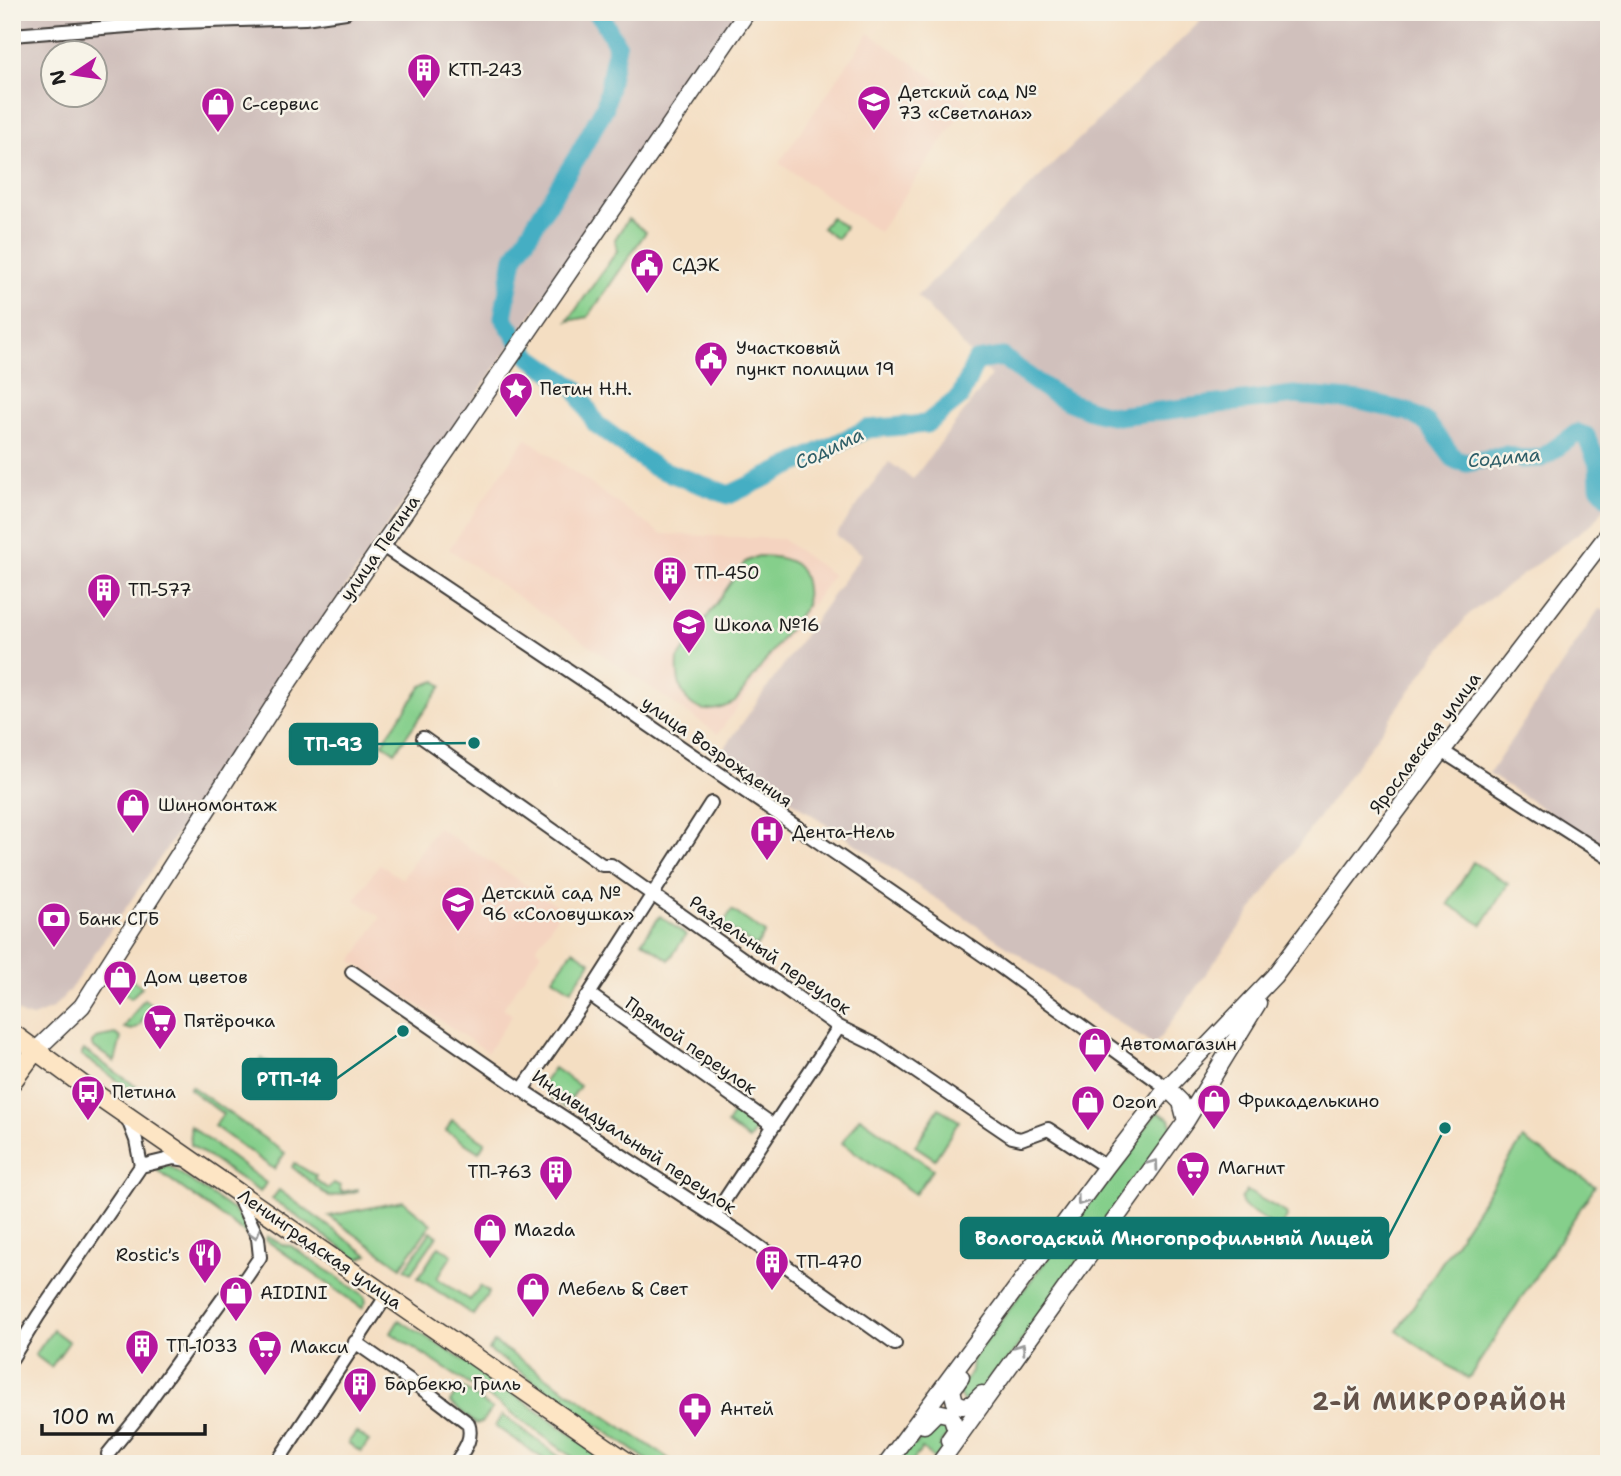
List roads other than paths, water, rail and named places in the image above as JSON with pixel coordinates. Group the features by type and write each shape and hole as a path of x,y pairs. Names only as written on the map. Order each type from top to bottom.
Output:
{"main road":[{"name":"Ленинградская улица","path":"12,1033 630,1464"},
{"name":"улица Петина","path":"12,1082 35,1051"}],"street":[{"path":"12,35 179,22 305,18 346,12"},
{"name":"улица Петина","path":"35,1051 89,997 247,744 747,12"},
{"name":"Ярославская улица","path":"943,1458 1186,1121 1274,976 1605,538"},
{"name":"улица Возрождения","path":"381,545 595,688 999,966 1167,1088"},
{"name":"Раздельный переулок","path":"423,738 602,865 611,865 839,1027 877,1046 1012,1137 1021,1139 1048,1129 1106,1167"},
{"path":"1442,751 1609,858"},
{"path":"522,1090 589,995 711,803"},
{"name":"Индивидуальный переулок","path":"352,972 522,1090 714,1216 895,1344"},
{"name":"Ярославская улица","path":"887,1464 1167,1088 1274,976"},
{"name":"Прямой переулок","path":"589,995 773,1125"},
{"path":"714,1216 839,1027"},
{"path":"1167,1088 1181,1102 1186,1121"},
{"path":"125,1114 136,1140 141,1166"},
{"path":"12,1358 141,1166 174,1158 192,1161"},
{"path":"108,1454 145,1408 224,1297 236,1283 245,1279 260,1257 258,1238 234,1189"},
{"path":"276,1464 387,1295"},
{"path":"355,1342 460,1416 470,1428 469,1441 455,1464"},
{"name":"Ярославская улица","path":"964,1359 966,1369 952,1390 952,1397 960,1405 972,1405 994,1378 1000,1377"},
{"name":"Ярославская улица","path":"907,1436 915,1437 934,1413 947,1413 954,1419 956,1430 946,1445 943,1458"}],"waterway":[{"name":"Содима","path":"596,12 617,45 605,107 514,258 503,317 529,356 576,389 596,424 654,467 729,495 867,429 926,424 960,397 976,361 1003,357 1056,395 1085,408 1117,416 1294,395 1360,401 1409,412 1427,423 1455,460 1467,463 1506,455 1521,459 1542,458 1577,433 1586,436 1598,464 1599,486 1609,497"}],"place":[{"name":"КТП-243","path":"424,100"},
{"name":"Детский сад № 73 «Светлана»","path":"874,132"},
{"name":"С-сервис","path":"218,134"},
{"name":"СДЭК","path":"647,295"},
{"name":"Участковый пункт полиции 19","path":"711,388"},
{"name":"Петин Н.Н.","path":"516,419"},
{"name":"ТП-450","path":"670,603"},
{"name":"ТП-577","path":"104,620"},
{"name":"Школа №16","path":"689,655"},
{"name":"ТП-93","path":"474,743"},
{"name":"Шиномонтаж","path":"133,835"},
{"name":"Дента-Нель","path":"767,862"},
{"name":"Детский сад № 96 «Соловушка»","path":"458,933"},
{"name":"Банк СГБ","path":"54,949"},
{"name":"Дом цветов","path":"120,1007"},
{"name":"РТП-14","path":"403,1031"},
{"name":"Пятёрочка","path":"160,1051"},
{"name":"Автомагазин","path":"1095,1074"},
{"name":"Петина","path":"88,1122"},
{"name":"Вологодский Многопрофильный Лицей","path":"1445,1128"},
{"name":"Фрикаделькино","path":"1214,1131"},
{"name":"Ozon","path":"1088,1132"},
{"name":"Магнит","path":"1193,1198"},
{"name":"ТП-763","path":"556,1202"},
{"name":"Mazda","path":"490,1260"},
{"name":"Rostic's","path":"205,1285"},
{"name":"ТП-470","path":"772,1292"},
{"name":"Мебель & Свет","path":"533,1319"},
{"name":"AIDINI","path":"236,1323"},
{"name":"ТП-1033","path":"142,1376"},
{"name":"Макси","path":"265,1377"},
{"name":"Барбекю, Гриль","path":"360,1414"},
{"name":"Антей","path":"695,1439"}],"district":[{"name":"2-Й МИКРОРАЙОН","path":"1440,1402"}]}
